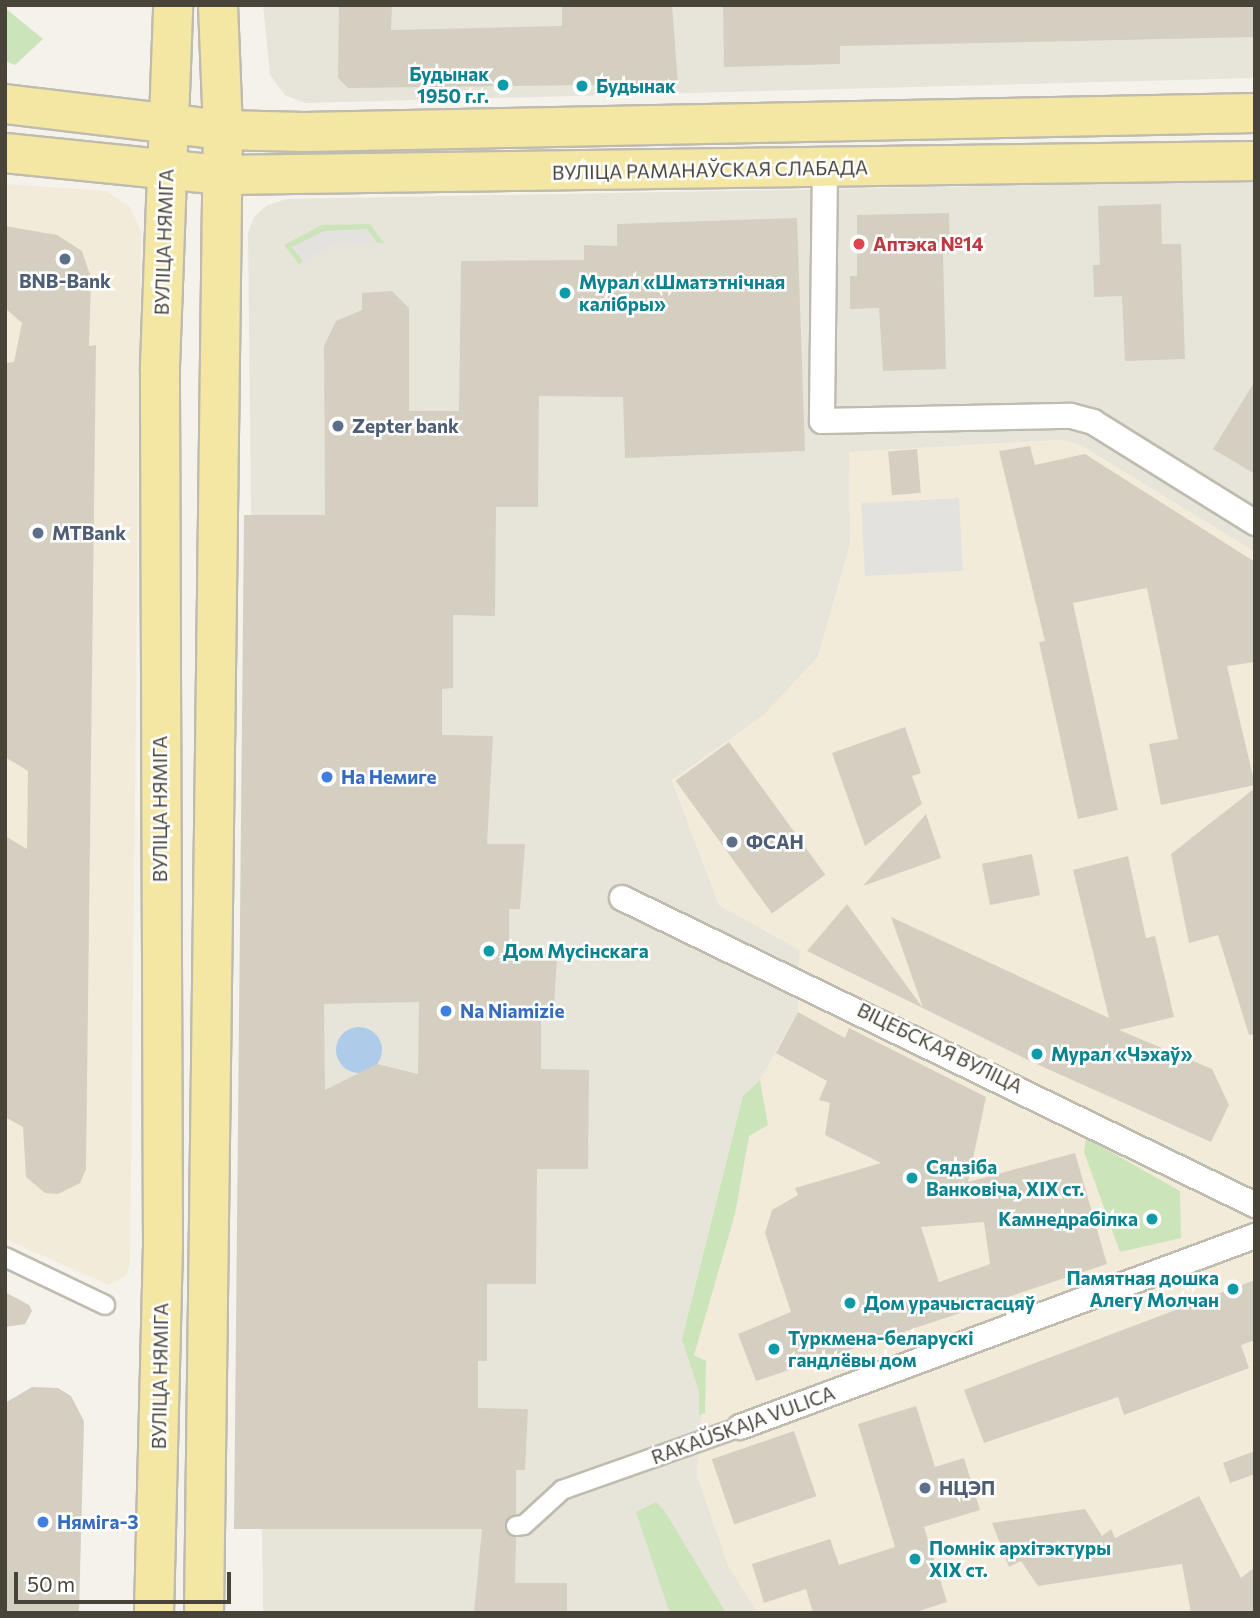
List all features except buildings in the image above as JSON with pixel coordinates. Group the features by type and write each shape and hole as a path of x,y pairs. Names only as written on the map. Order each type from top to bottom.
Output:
{"main road":[{"name":"ВУЛІЦА НЯМІГА","path":"154,1613 163,1245 160,394 173,5"},
{"path":"204,1613 223,130 218,5"},
{"path":"5,104 223,130 1255,113"},
{"name":"ВУЛІЦА РАМАНАЎСКАЯ СЛАБАДА","path":"5,153 222,175 1255,161"}],"street":[{"path":"825,168 822,421 1070,416 1093,422 1255,523"},
{"name":"ВІЦЕБСКАЯ ВУЛІЦА","path":"622,898 1255,1205"},
{"name":"RAKAŬSKAJA VULICA","path":"516,1526 524,1525 562,1490 740,1427 1255,1236"},
{"path":"5,1257 105,1305"}],"shaded area":[{"path":"263,5 1255,5 1255,78 305,103 285,95 270,75"},
{"path":"1255,181 1255,552 1080,445 1060,440 850,452 850,545 818,657 763,716 672,780 719,905 800,950 798,1012 760,1080 706,1361 705,1413 728,1565 758,1613 263,1613 248,232 254,217 266,206 286,199"},
{"path":"5,184 106,191 130,207 141,231 130,1265 126,1276 109,1285 5,1239"},
{"path":"368,229 377,243 333,246 303,261 292,247 324,231"},
{"path":"1060,440 1080,445 1255,552 1255,1613 758,1613 728,1565 697,1476 706,1361 693,1355 735,1214 749,1136 768,1124 760,1080 798,1012 800,950 719,905 672,780 763,716 818,657 850,545 849,452"},
{"path":"959,498 963,571 865,576 861,503"}],"green space":[{"path":"5,8 43,39 15,65 5,61"},
{"path":"370,224 384,243 377,243 367,229 292,247 303,261 299,264 284,245 322,225"},
{"path":"760,1080 768,1125 749,1136 735,1214 694,1355 706,1361 705,1413 699,1415 699,1392 682,1339 743,1096"},
{"path":"1086,1138 1180,1191 1181,1238 1120,1252 1084,1152"},
{"path":"656,1502 664,1510 726,1613 670,1613 636,1512"}],"water":[{"path":"359,1027 368,1028 375,1034 381,1041 381,1059 375,1066 368,1072 359,1073 350,1072 343,1066 337,1059 336,1050 337,1041 343,1034 350,1028"}],"place":[{"name":"Будынак 1950 г.г.","path":"503,85"},
{"name":"Будынак","path":"582,86"},
{"name":"Аптэка №14","path":"859,244"},
{"name":"BNB-Bank","path":"65,259"},
{"name":"Мурал «Шматэтнічная калібры»","path":"565,293"},
{"name":"Zepter bank","path":"338,426"},
{"name":"MTBank","path":"38,533"},
{"name":"На Немиге","path":"327,777"},
{"name":"ФСАН","path":"732,842"},
{"name":"Дом Мусінскага","path":"489,951"},
{"name":"Na Niamizie","path":"446,1011"},
{"name":"Мурал «Чэхаў»","path":"1037,1054"},
{"name":"Сядзіба Ванковіча, XIX ст.","path":"912,1178"},
{"name":"Камнедрабілка","path":"1152,1219"},
{"name":"Памятная дошка Алегу Молчан","path":"1233,1289"},
{"name":"Дом урачыстасцяў","path":"850,1303"},
{"name":"Туркмена-беларускі гандлёвы дом","path":"774,1349"},
{"name":"НЦЭП","path":"925,1488"},
{"name":"Няміга-3","path":"43,1522"},
{"name":"Помнік архітэктуры ХІХ ст.","path":"915,1559"}]}
